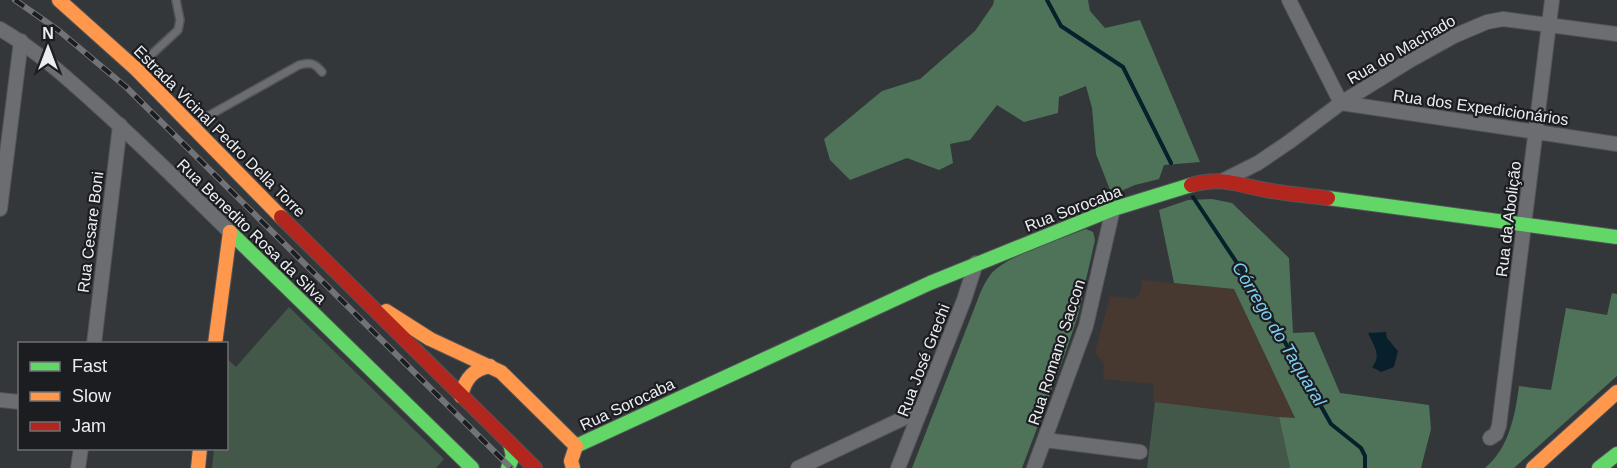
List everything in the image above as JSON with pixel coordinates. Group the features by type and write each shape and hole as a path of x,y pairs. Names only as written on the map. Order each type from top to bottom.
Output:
{"main road":[{"name":"Estrada Vicinal Pedro Della Torre","path":"59,0 136,69 353,290"},
{"name":"Rua Sorocaba","path":"576,446 976,263 1113,209 1202,182 1224,180 1266,190 1617,237"},
{"path":"215,342 230,232"},
{"name":"Rua Benedito Rosa da Silva","path":"230,232 472,468"},
{"path":"353,290 430,339 490,366 510,379 576,446 570,466"},
{"path":"353,290 534,467"},
{"path":"461,396 462,388 469,375 482,367 490,366"},
{"path":"1533,468 1617,392"},
{"path":"510,444 513,456 509,467 534,467"},
{"path":"198,468 200,450"},
{"path":"1599,468 1617,454"}],"street":[{"name":"Rua da Abolição","path":"1490,438 1496,434 1498,426 1552,0"},
{"path":"1292,1 1341,103"},
{"name":"Rua do Machado","path":"1224,180 1266,158 1341,103 1454,36 1487,22 1503,19 1617,34"},
{"name":"Rua Benedito Rosa da Silva","path":"0,29 51,63 120,125 230,232"},
{"path":"0,209 21,41"},
{"name":"Rua dos Expedicionários","path":"1341,103 1617,144"},
{"name":"Rua Cesare Boni","path":"94,342 120,125"},
{"name":"Rua Romano Saccon","path":"1034,468 1086,326 1113,209"},
{"name":"Rua José Grechi","path":"898,468 964,300 976,263"},
{"path":"0,400 18,402"},
{"path":"798,468 921,410"},
{"path":"1045,440 1140,452"},
{"path":"78,468 81,450"}],"lane":[{"path":"136,69 178,30 180,20 176,0"},
{"path":"192,125 299,64 312,63 317,65 322,72"}],"shaded area":[{"path":"1142,280 1234,289 1295,419 1153,402 1154,384 1103,379 1104,363 1095,353 1110,296 1134,299 1140,294"}],"green space":[{"path":"994,0 1088,0 1090,11 1105,28 1140,20 1200,162 1164,165 1159,179 1135,185 1112,195 1096,154 1092,108 1086,86 1059,97 1058,113 1024,122 997,105 970,140 950,144 953,163 939,170 907,158 850,180 830,160 824,139 882,91 920,79 975,31"},
{"path":"1212,199 1232,203 1289,258 1293,333 1314,332 1340,393 1429,405 1431,429 1421,468 1290,468 1279,417 1295,418 1234,289 1174,283 1159,210 1188,200"},
{"path":"1086,229 1093,232 1095,240 1078,315 1022,468 912,468 979,296 991,274 1021,254"},
{"path":"1612,293 1617,294 1617,376 1514,468 1485,468 1500,451 1510,431 1519,386 1551,390 1566,308 1607,315"},
{"path":"289,307 444,459 436,468 212,468 214,450 228,450 228,360 236,367"},
{"path":"1155,402 1279,417 1290,468 1147,468"}],"water":[{"path":"1386,332 1387,338 1398,351 1394,367 1381,372 1372,367 1377,355 1368,333"}],"waterway":[{"name":"Córrego do Taquaral","path":"1047,0 1061,26 1123,67 1171,163"},
{"name":"Córrego do Taquaral","path":"1193,197 1259,296 1331,424 1361,448 1365,456 1365,468"}],"railway":[{"path":"15,0 58,30 126,87 511,468"}],"traffic: fast":[{"path":"576,446 930,283 1113,209 1191,185"},
{"path":"1328,198 1617,237"},
{"path":"230,232 472,468"},
{"path":"508,468 513,456 510,444"},
{"path":"1599,468 1617,454"}],"traffic: slow":[{"path":"59,0 136,69 281,217"},
{"path":"215,342 230,232"},
{"path":"386,311 430,339 501,372 576,446 571,461 573,468"},
{"path":"461,396 474,372 490,366"},
{"path":"1533,468 1617,392"},
{"path":"198,468 200,450"}],"traffic: jam":[{"path":"1191,185 1221,181 1282,193 1328,198"},
{"path":"281,217 535,468"}]}
